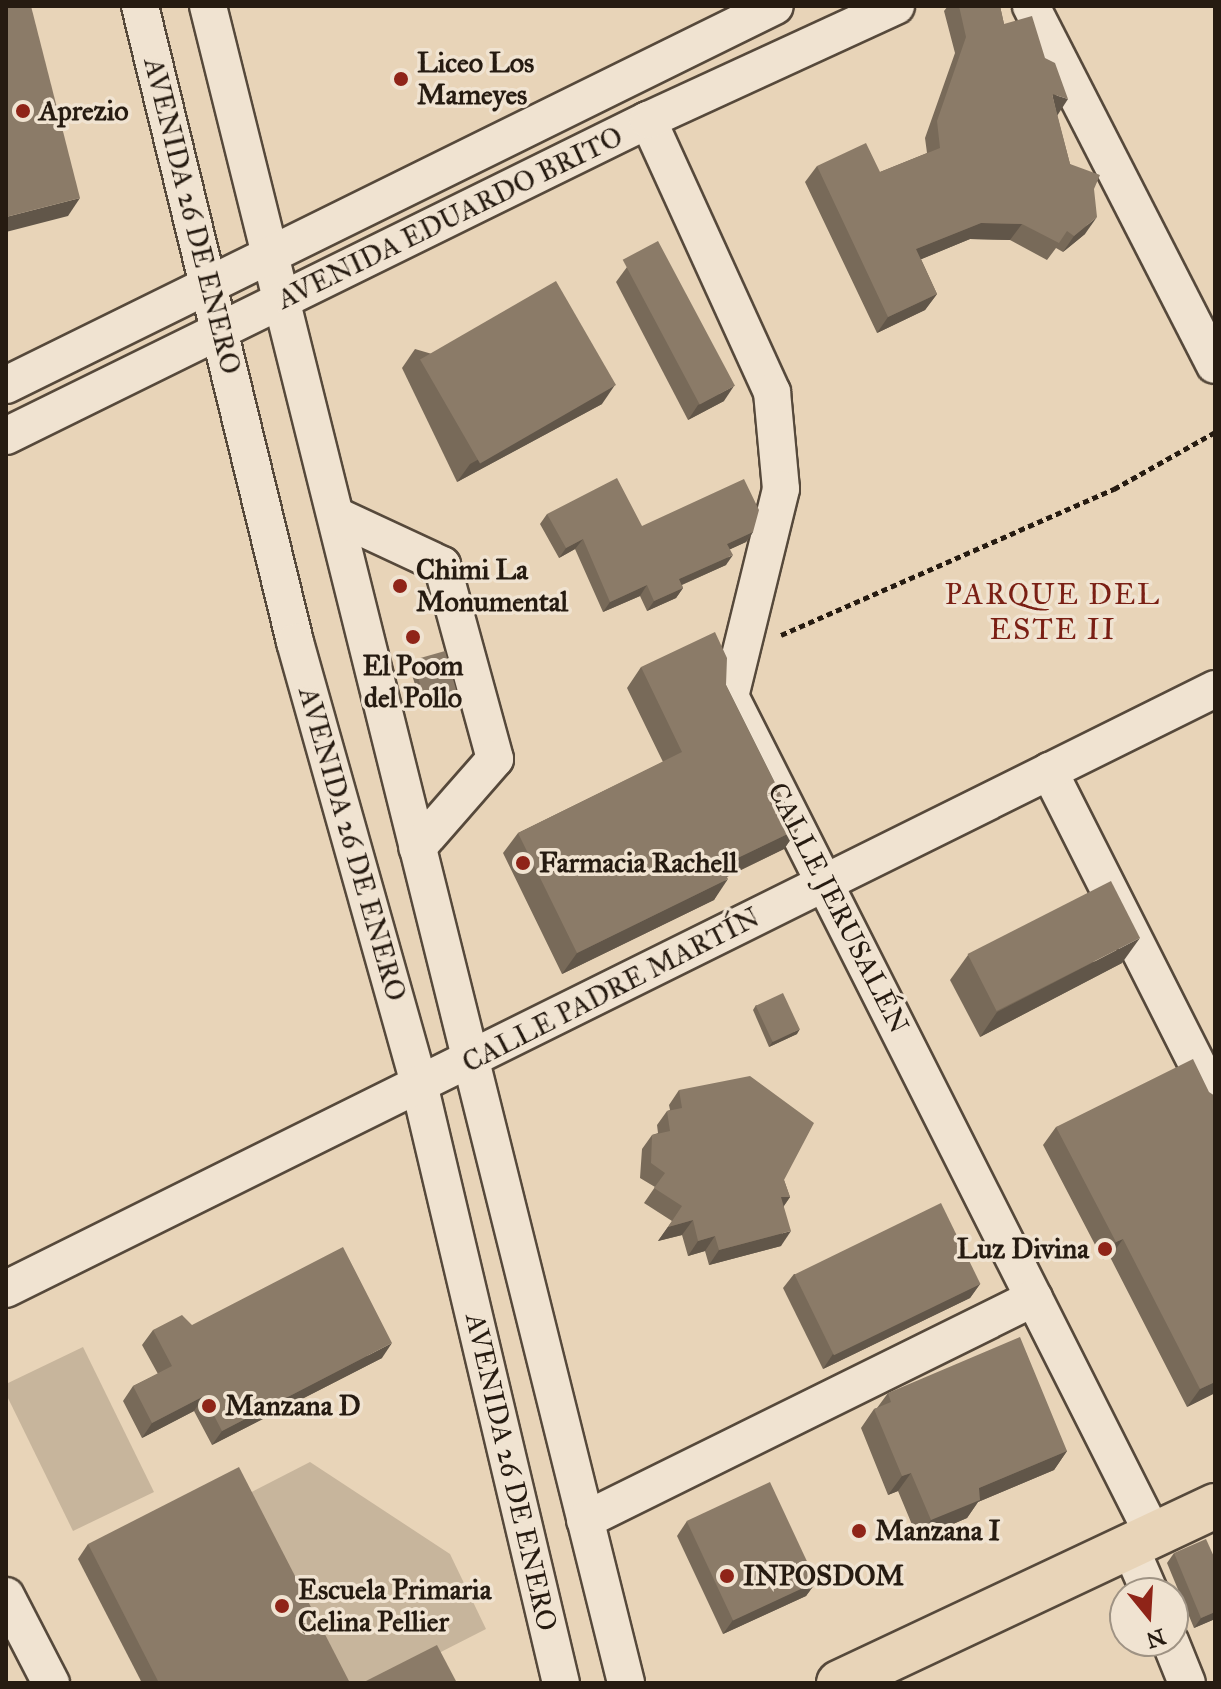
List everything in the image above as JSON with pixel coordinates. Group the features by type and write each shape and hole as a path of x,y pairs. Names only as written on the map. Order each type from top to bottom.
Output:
{"main road":[{"path":"839,1683 1215,1506"}],"street":[{"name":"AVENIDA 26 DE ENERO","path":"140,6 211,282 295,642 420,1088 561,1683"},
{"name":"AVENIDA 26 DE ENERO","path":"208,6 284,300 469,1059 626,1683"},
{"name":"AVENIDA EDUARDO BRITO","path":"6,385 775,6"},
{"name":"AVENIDA EDUARDO BRITO","path":"6,436 648,120 896,6"},
{"path":"1031,6 1215,365"},
{"name":"CALLE JERUSALÉN","path":"648,120 772,392 781,489 730,696 1034,1298 1142,1542 1147,1577"},
{"path":"337,516 442,565 495,759 417,848"},
{"name":"CALLE PADRE MARTÍN","path":"6,1289 420,1088 469,1059 1215,689"},
{"path":"1049,771 1215,1100"},
{"path":"585,1520 1034,1298"},
{"path":"8,1607 51,1683"},
{"path":"1176,1657 1187,1683"}],"path":[{"path":"741,653 1114,489 1215,432"}],"shaded area":[{"path":"83,1347 154,1492 73,1531 6,1394 6,1384"},
{"path":"310,1462 450,1554 486,1629 380,1683 332,1683 238,1499"}],"building":[{"name":"Aprezio","path":"6,6 31,6 80,198 6,217"},
{"path":"959,6 1000,6 1004,24 1032,16 1045,58 1055,63 1068,99 1052,94 1070,164 1100,175 1094,189 1097,217 1074,236 1067,231 1059,243 1022,224 981,223 916,249 937,294 888,317 817,166 866,143 880,172 940,148 937,121 966,37"},
{"path":"658,241 735,386 700,405 623,260"},
{"path":"556,281 616,385 480,463 420,360"},
{"path":"617,478 642,526 744,479 759,510 753,532 727,544 733,555 679,579 683,588 654,601 647,585 610,602 583,539 566,548 547,514"},
{"path":"715,632 727,658 726,685 798,829 721,866 728,879 577,953 518,833 682,752 641,667"},
{"path":"445,651 457,692 425,701 413,660"},
{"path":"1111,881 1140,938 997,1011 968,954"},
{"path":"783,993 800,1029 773,1042 756,1006"},
{"path":"1193,1059 1209,1092 1215,1096 1215,1382 1200,1389 1123,1239 1116,1242 1056,1127"},
{"path":"750,1076 814,1123 784,1180 790,1197 781,1197 791,1231 719,1250 715,1236 698,1241 693,1220 668,1227 682,1206 654,1188 665,1173 651,1163 652,1135 670,1131 667,1111 682,1108 679,1090"},
{"path":"941,1203 980,1284 834,1355 794,1274"},
{"path":"343,1247 392,1343 222,1431 204,1396 152,1423 133,1386 172,1366 153,1330 182,1315 192,1325"},
{"path":"1020,1337 1067,1451 979,1488 980,1500 931,1520 911,1473 902,1476 874,1409 891,1402 888,1393"},
{"path":"239,1467 350,1683 159,1683 88,1544"},
{"path":"770,1482 816,1582 733,1621 687,1521"},
{"path":"1206,1539 1215,1559 1215,1612 1201,1618 1189,1589 1189,1577 1184,1577 1174,1553"},
{"path":"437,1645 457,1683 362,1683"}],"place":[{"name":"Liceo Los Mameyes","path":"401,79"},
{"name":"Aprezio","path":"23,111"},
{"name":"Chimi La Monumental","path":"400,586"},
{"name":"El Poom del Pollo","path":"413,637"},
{"name":"Farmacia Rachell","path":"523,863"},
{"name":"Luz Divina","path":"1105,1249"},
{"name":"Manzana D","path":"209,1406"},
{"name":"Manzana I","path":"859,1531"},
{"name":"INPOSDOM","path":"727,1576"},
{"name":"Escuela Primaria Celina Pellier","path":"282,1606"}],"district":[{"name":"PARQUE DEL ESTE II","path":"1053,611"}]}
